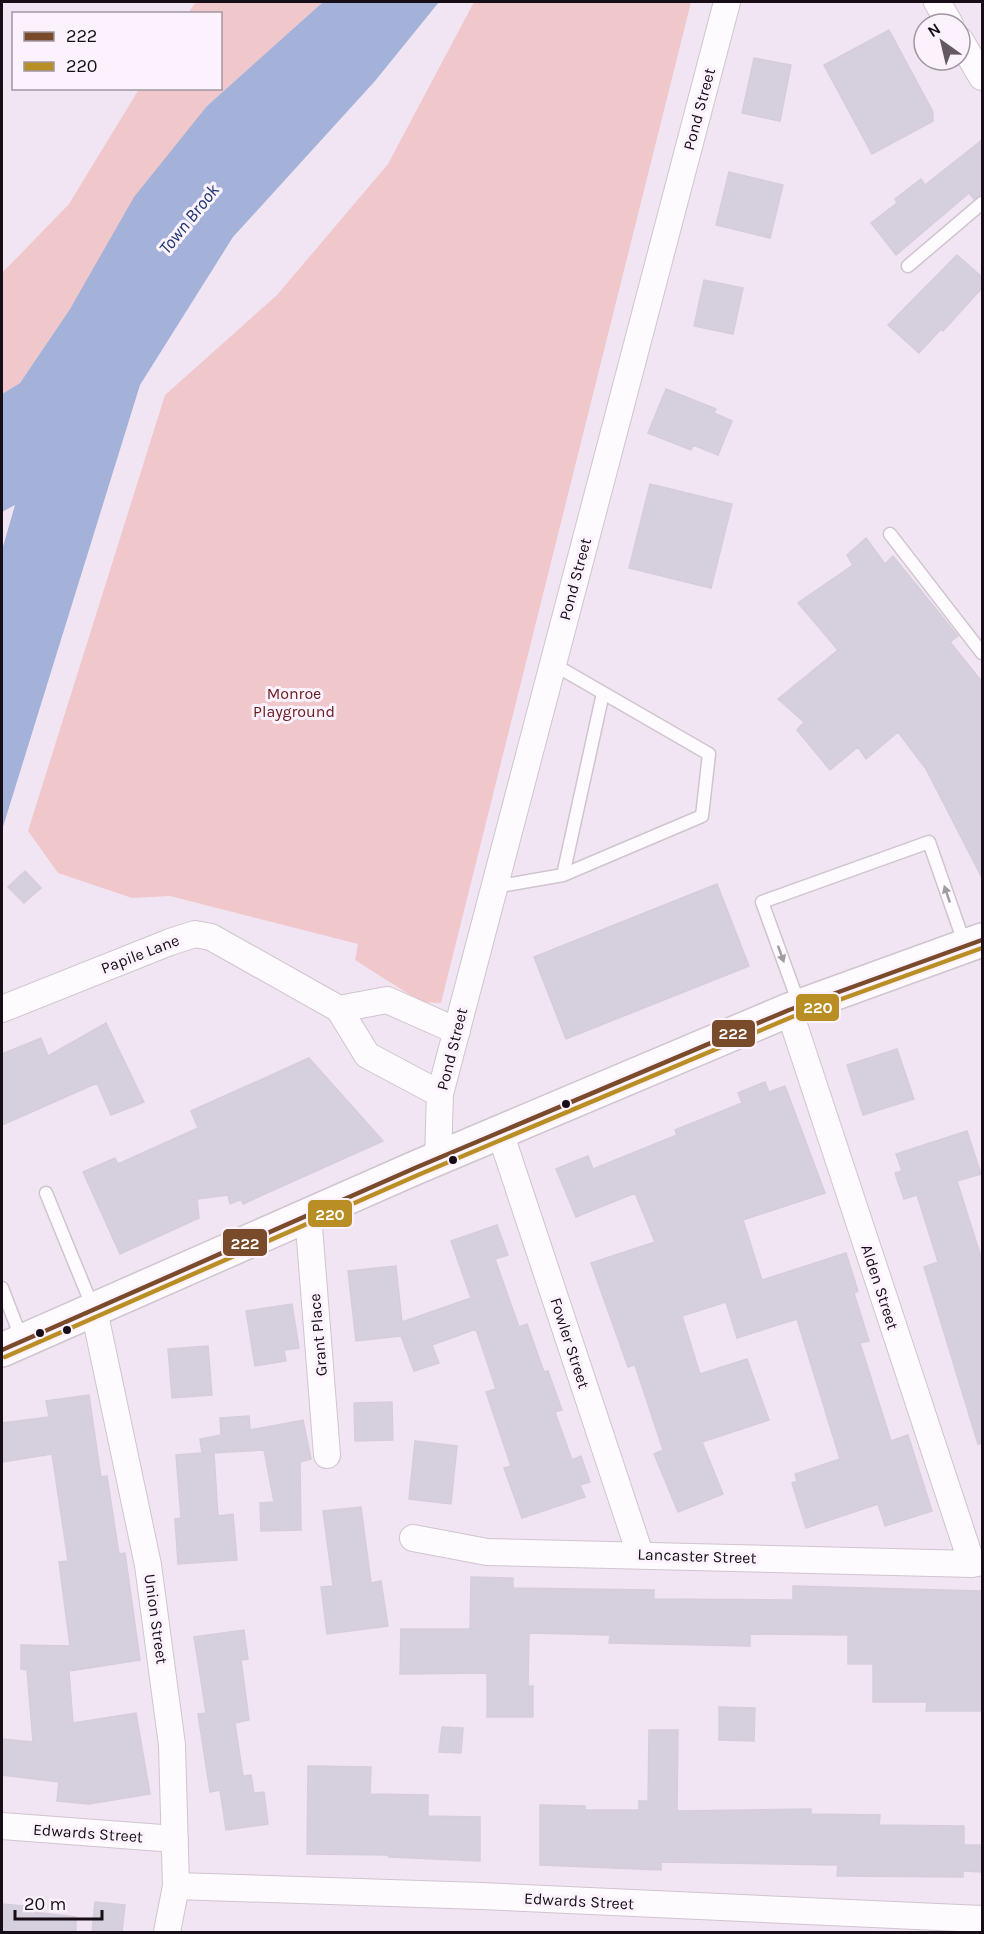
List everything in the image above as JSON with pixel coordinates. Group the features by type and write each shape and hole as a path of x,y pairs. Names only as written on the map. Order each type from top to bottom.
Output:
{"main road":[{"path":"12,1345 308,1214 794,1008 974,944"}],"street":[{"name":"Pond Street","path":"438,1158 440,1094 727,2"},
{"path":"972,60 982,77"},
{"name":"Papile Lane","path":"2,1009 195,934 211,937 339,1009 367,1055 440,1094"},
{"path":"339,1009 387,1000 456,1031"},
{"name":"Alden Street","path":"794,1008 977,1563"},
{"name":"Fowler Street","path":"500,1132 640,1554"},
{"name":"Grant Place","path":"308,1214 327,1455"},
{"name":"Union Street","path":"94,1310 148,1565 172,1745 176,1886 167,1932"},
{"name":"Lancaster Street","path":"413,1538 487,1552 977,1563"},
{"name":"Edwards Street","path":"2,1826 175,1839"},
{"name":"Edwards Street","path":"176,1886 493,1897 982,1919"}],"lane":[{"path":"908,266 982,203"},
{"path":"890,534 982,653"},
{"path":"494,887 563,875 702,816 709,754 553,664"},
{"path":"563,875 603,693"},
{"path":"794,1008 762,902 929,842 974,944"},
{"path":"46,1193 94,1310"},
{"path":"2,1288 12,1345"}],"green space":[{"path":"196,2 323,2 207,106 20,383 2,394 2,273 69,204 138,90 222,90 222,12 189,12"},
{"name":"Monroe Playground","path":"474,2 691,2 441,1003 421,1002 355,960 358,944 170,896 132,898 58,873 28,831 165,395 277,295 388,164"}],"water":[{"name":"Town Brook","path":"323,2 439,2 375,81 233,237 140,385 2,830 2,550 15,505 2,512 2,394 20,383 70,309 134,197 207,106"}],"building":[{"path":"889,30 933,112 933,121 872,154 824,65"},
{"path":"754,58 791,65 780,121 742,113"},
{"path":"982,140 982,195 974,199 969,193 896,255 871,223 897,203 895,199 921,179 925,185"},
{"path":"729,172 783,185 770,238 716,225"},
{"path":"957,255 982,277 982,288 943,331 941,329 919,353 888,325"},
{"path":"704,280 743,288 733,334 694,326"},
{"path":"666,389 716,409 714,413 732,421 718,455 693,445 691,450 648,433"},
{"path":"650,484 732,504 711,588 629,568"},
{"path":"866,538 885,564 893,556 958,636 950,642 982,682 982,878 926,769 898,732 866,759 858,747 830,770 797,730 804,722 778,699 838,650 798,603 853,565 847,555"},
{"path":"25,871 41,888 24,903 8,887"},
{"path":"717,884 749,966 566,1039 534,957"},
{"path":"106,1023 144,1102 111,1115 97,1083 2,1125 2,1054 41,1038 48,1056"},
{"path":"897,1049 914,1099 863,1115 847,1065"},
{"path":"309,1058 383,1141 243,1204 241,1199 230,1204 228,1195 197,1199 199,1218 120,1254 83,1172 115,1158 118,1164 198,1128 191,1111"},
{"path":"765,1082 769,1092 785,1086 825,1193 743,1220 762,1280 846,1253 858,1291 854,1293 869,1341 860,1343 891,1441 908,1435 932,1511 885,1526 878,1504 806,1528 792,1483 797,1481 795,1474 840,1459 797,1319 737,1338 726,1302 682,1316 700,1374 747,1359 769,1420 702,1442 723,1494 678,1512 654,1454 663,1450 635,1365 628,1367 591,1263 655,1242 635,1193 576,1217 556,1169 588,1156 593,1169 677,1135 675,1130 742,1103 738,1093"},
{"path":"967,1131 981,1174 957,1181 982,1260 982,1443 978,1444 924,1267 938,1262 917,1195 904,1199 895,1173 902,1171 896,1154"},
{"path":"497,1225 508,1255 495,1259 519,1327 527,1324 544,1372 548,1371 562,1410 555,1412 572,1460 581,1456 590,1482 580,1485 585,1497 522,1518 504,1468 511,1466 486,1392 496,1389 476,1329 432,1345 439,1363 414,1371 401,1336 356,1341 348,1271 396,1266 402,1322 471,1298 451,1241"},
{"path":"292,1304 299,1348 284,1350 286,1361 255,1366 246,1311"},
{"path":"208,1346 212,1395 172,1398 168,1349"},
{"path":"89,1395 101,1477 107,1476 119,1554 125,1553 140,1660 69,1671 73,1723 136,1713 150,1794 89,1804 57,1801 59,1782 2,1775 2,1739 33,1742 27,1670 21,1669 21,1645 70,1646 59,1562 68,1561 52,1454 2,1462 2,1423 49,1417 46,1401"},
{"path":"392,1402 393,1440 355,1441 354,1403"},
{"path":"249,1416 250,1430 303,1420 311,1459 300,1462 301,1530 261,1531 260,1503 274,1502 264,1450 214,1453 218,1516 233,1514 237,1560 178,1564 175,1519 181,1518 176,1455 202,1453 200,1439 221,1435 220,1418"},
{"path":"415,1441 457,1446 451,1504 409,1499"},
{"path":"361,1507 371,1583 381,1581 388,1626 327,1634 321,1587 333,1586 323,1511"},
{"path":"471,1577 513,1578 513,1588 654,1590 654,1599 793,1600 793,1586 982,1591 982,1711 926,1711 927,1702 873,1702 873,1664 848,1664 848,1635 750,1634 750,1646 609,1643 610,1635 529,1633 528,1686 533,1686 533,1717 487,1717 487,1673 400,1674 401,1629 470,1629"},
{"path":"244,1630 248,1659 241,1660 249,1720 235,1723 243,1776 251,1775 254,1793 264,1792 268,1824 226,1830 220,1790 210,1792 198,1714 206,1713 194,1637"},
{"path":"719,1707 755,1708 754,1741 719,1740"},
{"path":"442,1727 463,1728 461,1753 439,1752"},
{"path":"649,1730 678,1730 677,1811 811,1809 811,1814 880,1815 879,1825 964,1826 964,1845 982,1845 982,1872 963,1871 963,1877 837,1876 838,1865 661,1862 661,1870 540,1865 540,1805 585,1806 585,1810 639,1810 639,1801 648,1801"},
{"path":"308,1766 371,1767 370,1794 428,1795 428,1816 480,1817 480,1861 389,1857 389,1855 307,1854"},
{"path":"95,1902 125,1905 122,1932 92,1932"},
{"path":"2,1904 34,1907 33,1912 76,1917 76,1932 2,1932"}],"transit line":[{"name":"222","path":"2,1350 415,1168 789,1010 982,940"},
{"name":"220","path":"5,1357 418,1175 792,1017 982,948"}]}
